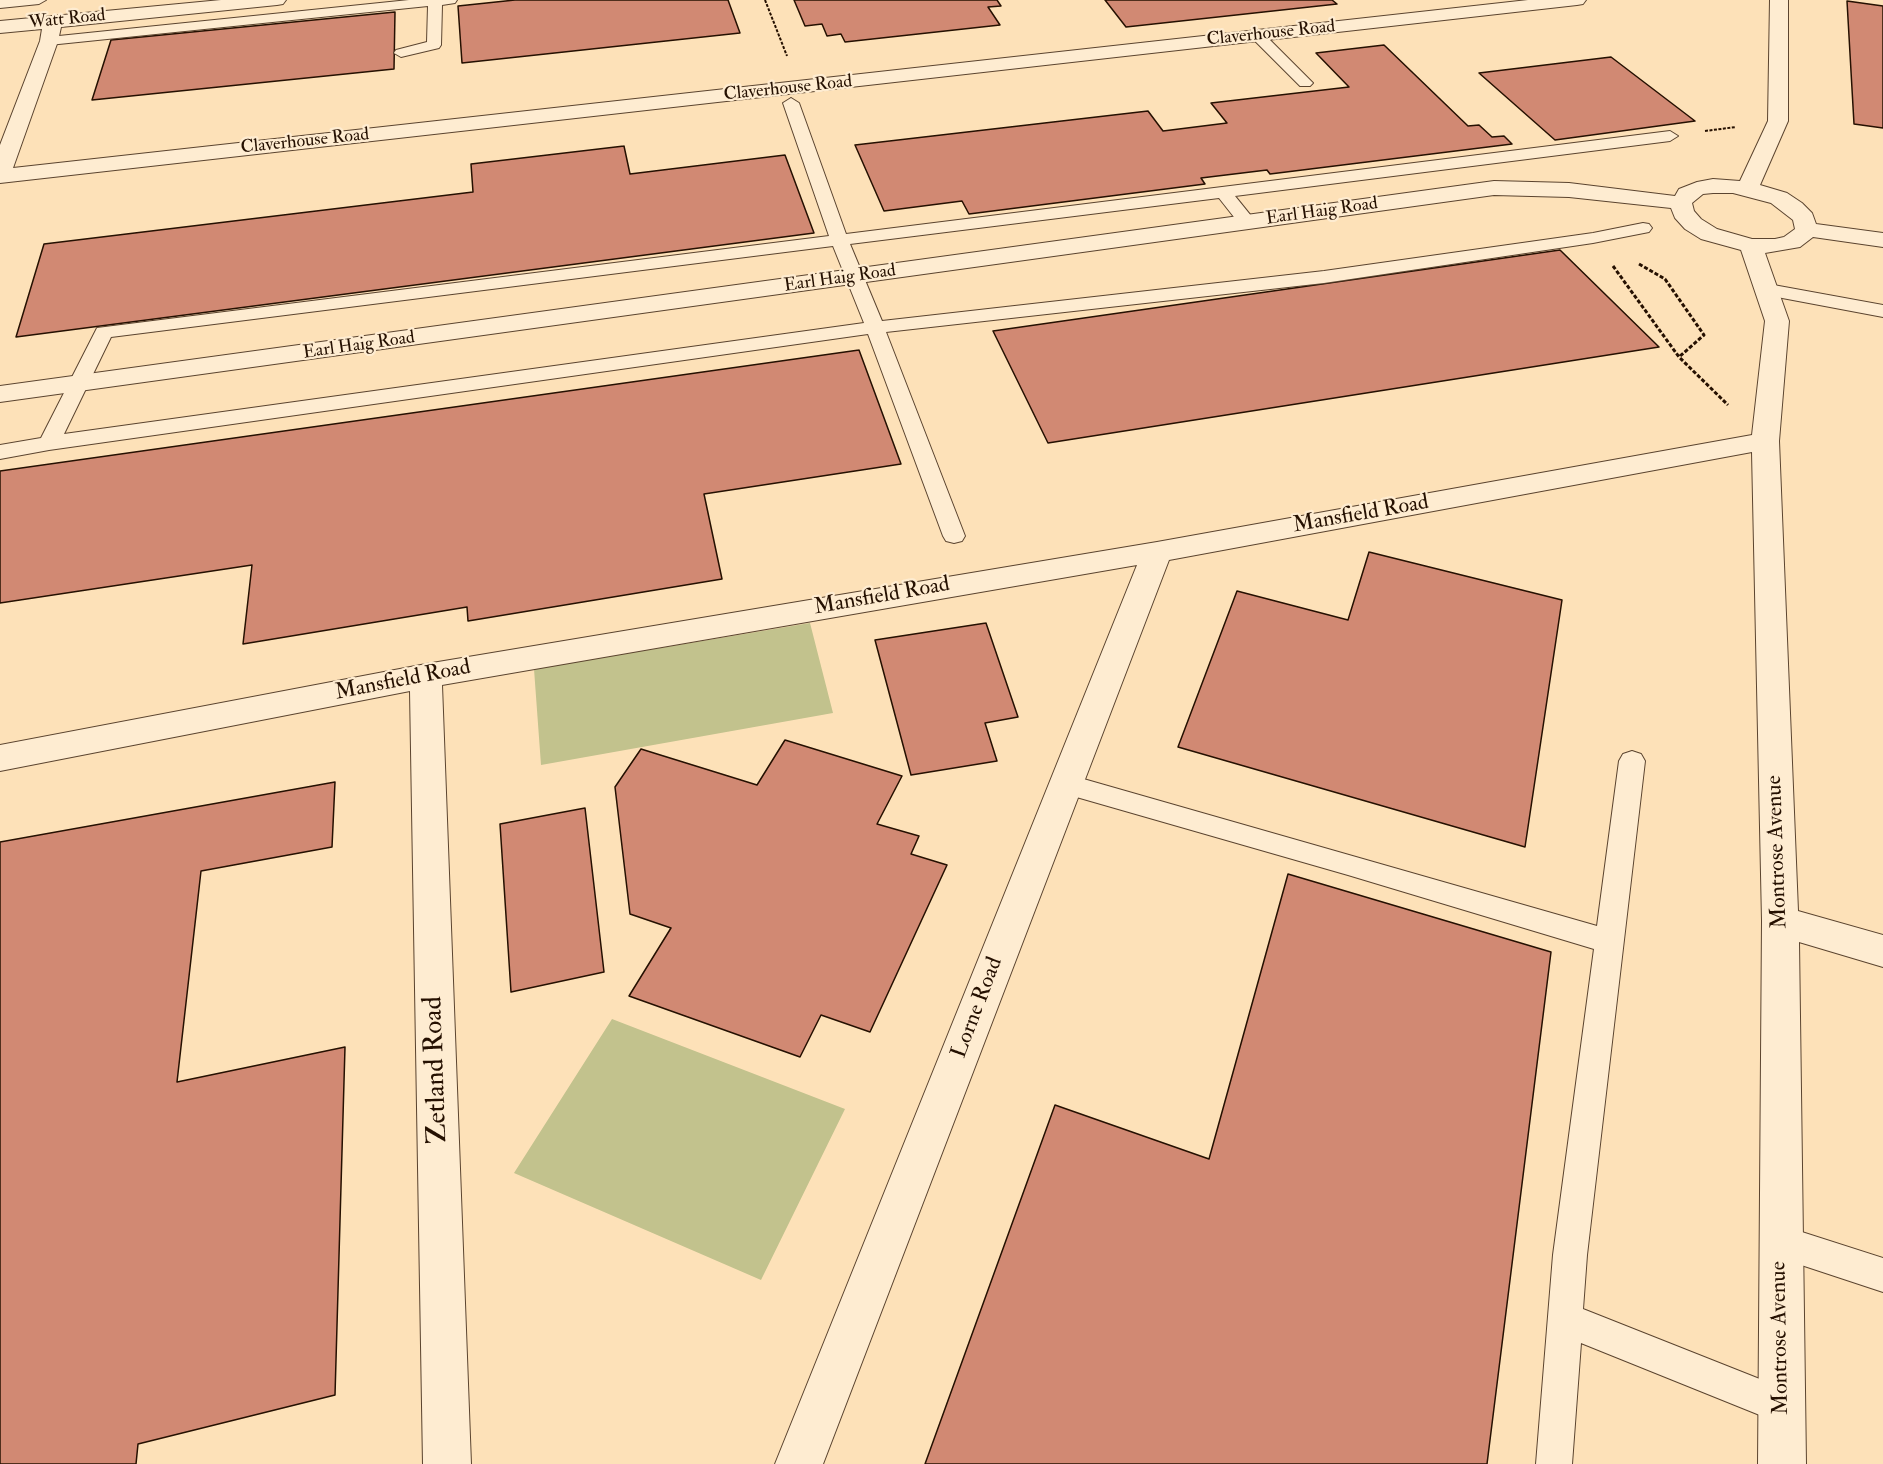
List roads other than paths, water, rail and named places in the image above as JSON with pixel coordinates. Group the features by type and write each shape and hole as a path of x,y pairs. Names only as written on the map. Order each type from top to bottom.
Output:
{"street":[{"name":"Claverhouse Road","path":"0,174 1577,0"},
{"path":"1747,189 1778,121 1779,0"},
{"name":"Watt Road","path":"0,27 50,31 280,8"},
{"path":"0,174 50,31"},
{"path":"1713,186 1747,189 1779,198 1794,208 1804,218 1806,229 1803,236 1792,242 1775,246 1751,246 1729,241 1701,229 1683,213 1681,203 1687,194 1697,189 1713,186"},
{"name":"Earl Haig Road","path":"0,394 1494,188 1569,190 1681,203"},
{"path":"1806,229 1883,240"},
{"name":"Montrose Avenue","path":"1751,246 1777,321 1765,441 1780,921 1782,1464"},
{"name":"Mansfield Road","path":"0,758 426,675 1157,552 1765,441"},
{"name":"Lorne Road","path":"799,1464 1157,552"},
{"name":"Zetland Road","path":"426,675 447,1464"},
{"path":"1780,921 1883,951"}],"lane":[{"path":"0,4 39,0"},
{"path":"280,8 287,0"},
{"path":"280,8 440,0 434,45 401,53"},
{"path":"1258,36 1305,83"},
{"path":"791,103 839,240 875,327 954,536"},
{"path":"49,443 104,332 1670,136"},
{"path":"1224,193 1246,222"},
{"path":"0,452 49,443 875,327 1324,277 1593,238 1644,228"},
{"path":"1768,290 1883,311"},
{"path":"1554,1464 1570,1255 1632,761"},
{"path":"1066,784 1348,864 1610,942"},
{"path":"1780,1242 1883,1275"},
{"path":"1566,1320 1782,1406"}]}
